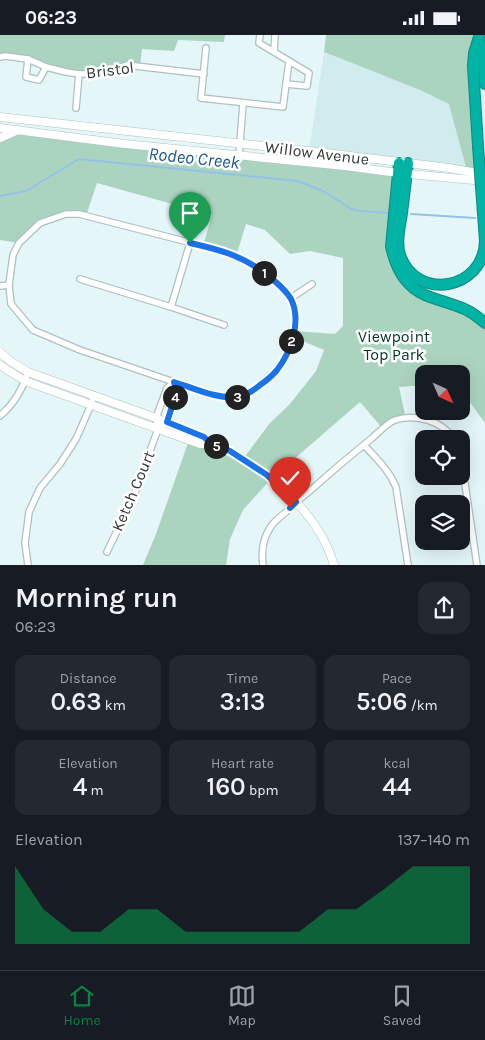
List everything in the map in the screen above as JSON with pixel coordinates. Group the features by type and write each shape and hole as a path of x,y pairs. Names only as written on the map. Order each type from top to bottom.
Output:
{"highway":[{"path":"479,36 485,85"},
{"path":"403,168 399,240 400,253 404,263 418,279 429,283 449,284 467,277 475,269 485,250 473,66 474,53 479,36"},
{"path":"403,168 391,245 397,267 404,278 418,291 463,308 476,315 485,323"}],"street":[{"path":"260,35 259,43 309,73 307,86 286,84"},
{"path":"274,51 275,35"},
{"path":"206,48 201,98 283,107 289,61"},
{"name":"Bristol","path":"0,57 5,55 28,59 46,67 79,74 100,74 127,65 204,74"},
{"path":"28,59 26,77 39,80 46,67"},
{"path":"76,108 79,74"},
{"path":"239,155 243,104"},
{"name":"Willow Avenue","path":"0,117 304,151 485,181"},
{"name":"Willow Avenue","path":"0,128 335,165 485,174"},
{"path":"0,139 18,130"},
{"path":"66,214 79,214 190,243 223,251 242,258 257,267 279,284 290,298 295,313 295,331 286,355 276,370 253,391 239,397 223,397 80,350 33,330 11,304 9,285 12,255 19,243 40,223 66,214"},
{"path":"171,307 190,243"},
{"path":"80,279 224,325"},
{"path":"0,286 9,285"},
{"path":"290,298 312,285"},
{"path":"0,352 10,361 28,372 156,417 204,437 210,443 230,451 267,475 296,502 325,541 334,565"},
{"path":"0,365 25,381 200,444 210,443"},
{"path":"0,416 15,398 28,372"},
{"path":"158,429 156,417 167,388 174,382"},
{"path":"158,429 167,422 177,391 174,382"},
{"path":"28,565 25,543 29,512 40,488 60,464 76,439 94,395"},
{"path":"263,565 263,544 273,524 296,502 394,421 406,419 427,420 438,424 446,430"},
{"name":"Ketch Court","path":"106,551 134,495 158,429"},
{"path":"364,445 387,471 396,487 408,565"},
{"path":"465,485 477,565"}],"shaded area":[{"path":"324,52 450,104 467,171 309,151"}],"green space":[{"path":"0,35 225,35 224,42 178,40 174,51 142,49 140,66 127,65 100,74 79,74 28,59 0,57"},
{"path":"326,35 479,35 474,53 481,173 467,171 449,104 420,90 324,52"},
{"name":"Viewpoint Top Park","path":"18,130 398,173 404,278 485,323 485,423 470,402 470,365 415,365 415,386 399,387 406,419 394,421 383,429 360,402 271,479 243,510 230,539 226,565 143,565 189,440 243,459 270,423 289,405 316,371 324,350 293,337 295,331 335,334 343,326 343,258 310,251 290,254 265,230 246,224 236,256 203,246 212,215 97,183 86,216 66,214 40,223 19,243 0,240 0,139"}],"waterway":[{"name":"Rodeo Creek","path":"0,196 26,191 79,159 298,181 325,192 351,209 388,213"},
{"name":"Rodeo Creek","path":"411,214 475,218"}],"route":[{"path":"190,243 242,258 279,284 290,298 295,313 295,331 286,355 276,370 253,391 239,397 223,397 174,382 177,391 167,422 204,437 210,443 230,451 267,475 296,502 290,508"}]}
